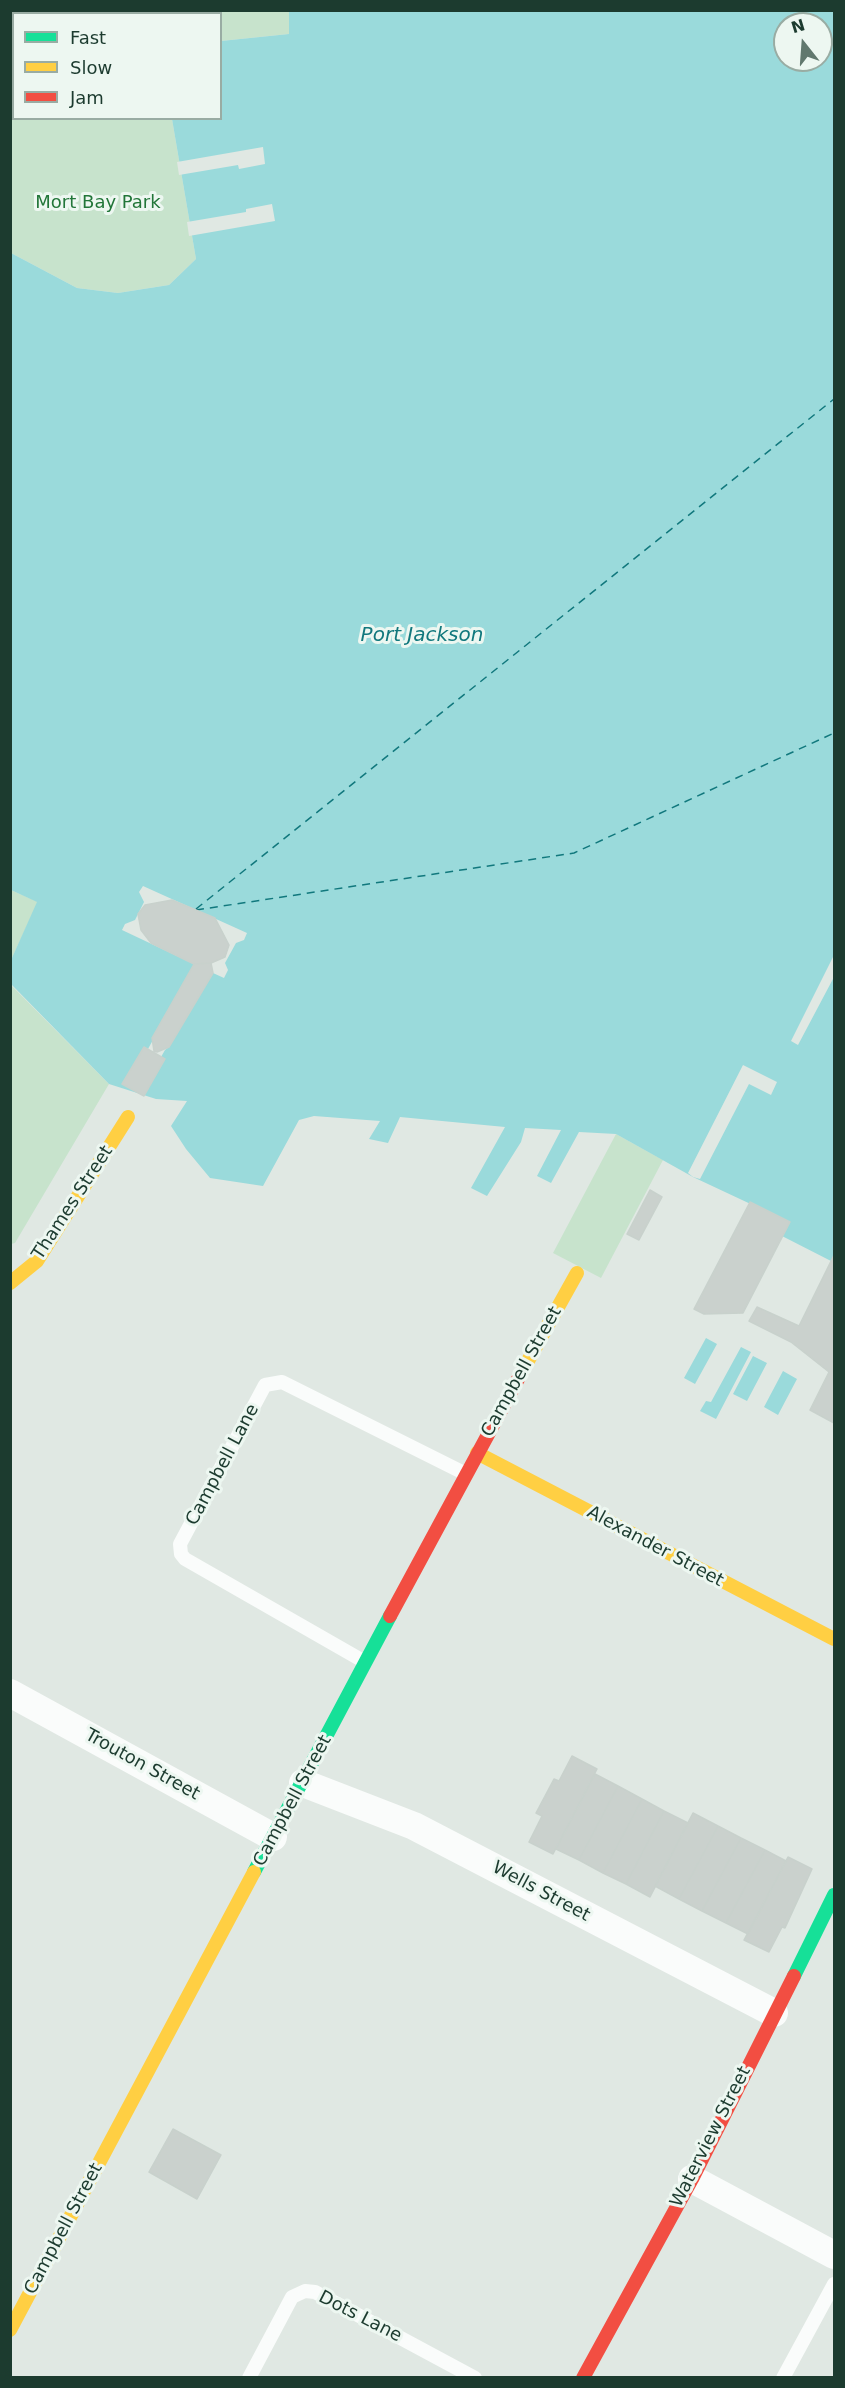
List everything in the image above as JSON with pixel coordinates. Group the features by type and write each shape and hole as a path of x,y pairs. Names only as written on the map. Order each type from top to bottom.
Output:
{"street":[{"name":"Thames Street","path":"10,1283 37,1261 128,1117"},
{"name":"Campbell Street","path":"10,2330 477,1453 577,1273"},
{"name":"Alexander Street","path":"477,1453 834,1639"},
{"name":"Trouton Street","path":"10,1692 273,1837"},
{"name":"Wells Street","path":"303,1783 414,1826 774,2013"},
{"name":"Waterview Street","path":"584,2378 692,2179 834,1894"},
{"path":"692,2179 834,2255"}],"lane":[{"name":"Campbell Lane","path":"365,1662 185,1559 181,1554 180,1544 265,1385 282,1382 467,1474"},
{"path":"783,2378 834,2284"},
{"name":"Dots Lane","path":"249,2378 292,2297 305,2291 315,2292 475,2378"}],"green space":[{"path":"58,10 308,11 289,12 289,34 222,41 222,12 56,12"},
{"name":"Mort Bay Park","path":"12,34 12,120 172,120 196,259 169,285 118,293 77,288 11,253 10,35"},
{"path":"11,890 38,902 11,960"},
{"path":"10,984 109,1084 15,1243 11,1244"},
{"path":"616,1134 663,1160 601,1278 553,1253"}],"water":[{"name":"Port Jackson","path":"308,10 834,11 834,1255 831,1261 782,1236 789,1222 693,1177 616,1134 579,1132 551,1183 537,1176 561,1130 525,1128 521,1142 487,1196 471,1188 505,1127 400,1117 388,1143 369,1139 380,1121 314,1116 299,1120 263,1186 210,1178 186,1149 171,1126 187,1101 156,1099 109,1084 11,984 11,960 37,902 11,890 11,253 77,288 118,293 169,285 196,259 172,120 222,120 222,41 289,34 289,12"},
{"path":"706,1338 717,1344 695,1384 684,1378"},
{"path":"741,1347 751,1352 716,1419 700,1411 706,1401 711,1402"},
{"path":"753,1356 767,1363 747,1401 733,1394"},
{"path":"783,1371 797,1379 778,1415 764,1407"}],"pier":[{"path":"263,147 265,164 239,169 238,165 179,175 177,162"},
{"path":"272,204 275,221 189,236 187,222 246,212 246,209"},
{"path":"143,886 247,933 244,940 236,943 225,963 228,970 224,978 213,973 161,1057 165,1059 144,1096 122,1084 144,1047 148,1049 194,964 122,930 125,924 135,920 144,902 139,892"},
{"path":"834,955 834,977 798,1045 791,1041"},
{"path":"743,1065 777,1082 771,1095 749,1084 700,1179 693,1177 688,1173"}],"building":[{"path":"172,900 215,918 229,945 225,957 211,963 194,964 151,943 141,930 138,914 145,905"},
{"path":"211,963 213,973 169,1047 154,1051 152,1038 194,964"},
{"path":"144,1047 165,1059 144,1096 122,1084"},
{"path":"650,1190 662,1197 639,1240 627,1234"},
{"path":"750,1202 790,1222 743,1313 704,1314 694,1309"},
{"path":"834,1255 834,1423 810,1410 829,1372 791,1342 749,1321 757,1307 799,1326"},
{"path":"572,1756 597,1769 553,1854 529,1842 542,1816 536,1813 554,1779 559,1781"},
{"path":"595,1774 618,1786 579,1860 556,1849"},
{"path":"618,1786 642,1799 603,1873 579,1860"},
{"path":"642,1799 664,1811 626,1884 603,1873"},
{"path":"664,1811 688,1823 650,1897 626,1884"},
{"path":"693,1813 718,1826 679,1899 655,1886"},
{"path":"718,1826 741,1838 702,1911 679,1899"},
{"path":"741,1838 765,1850 726,1923 702,1911"},
{"path":"765,1850 786,1861 748,1934 726,1923"},
{"path":"788,1857 812,1869 785,1928 782,1927 769,1952 744,1940"},
{"path":"173,2129 221,2155 197,2199 149,2172"}],"ferry route":[{"path":"196,909 834,399"},
{"path":"196,910 574,853 834,733"}],"traffic: fast":[{"path":"254,1872 390,1616"},
{"path":"794,1976 834,1895"}],"traffic: slow":[{"path":"10,1283 37,1261 128,1117"},
{"path":"524,1368 577,1273"},
{"path":"477,1453 834,1639"},
{"path":"10,2330 254,1872"}],"traffic: jam":[{"path":"390,1616 524,1368"},
{"path":"583,2378 692,2179 794,1976"}]}
